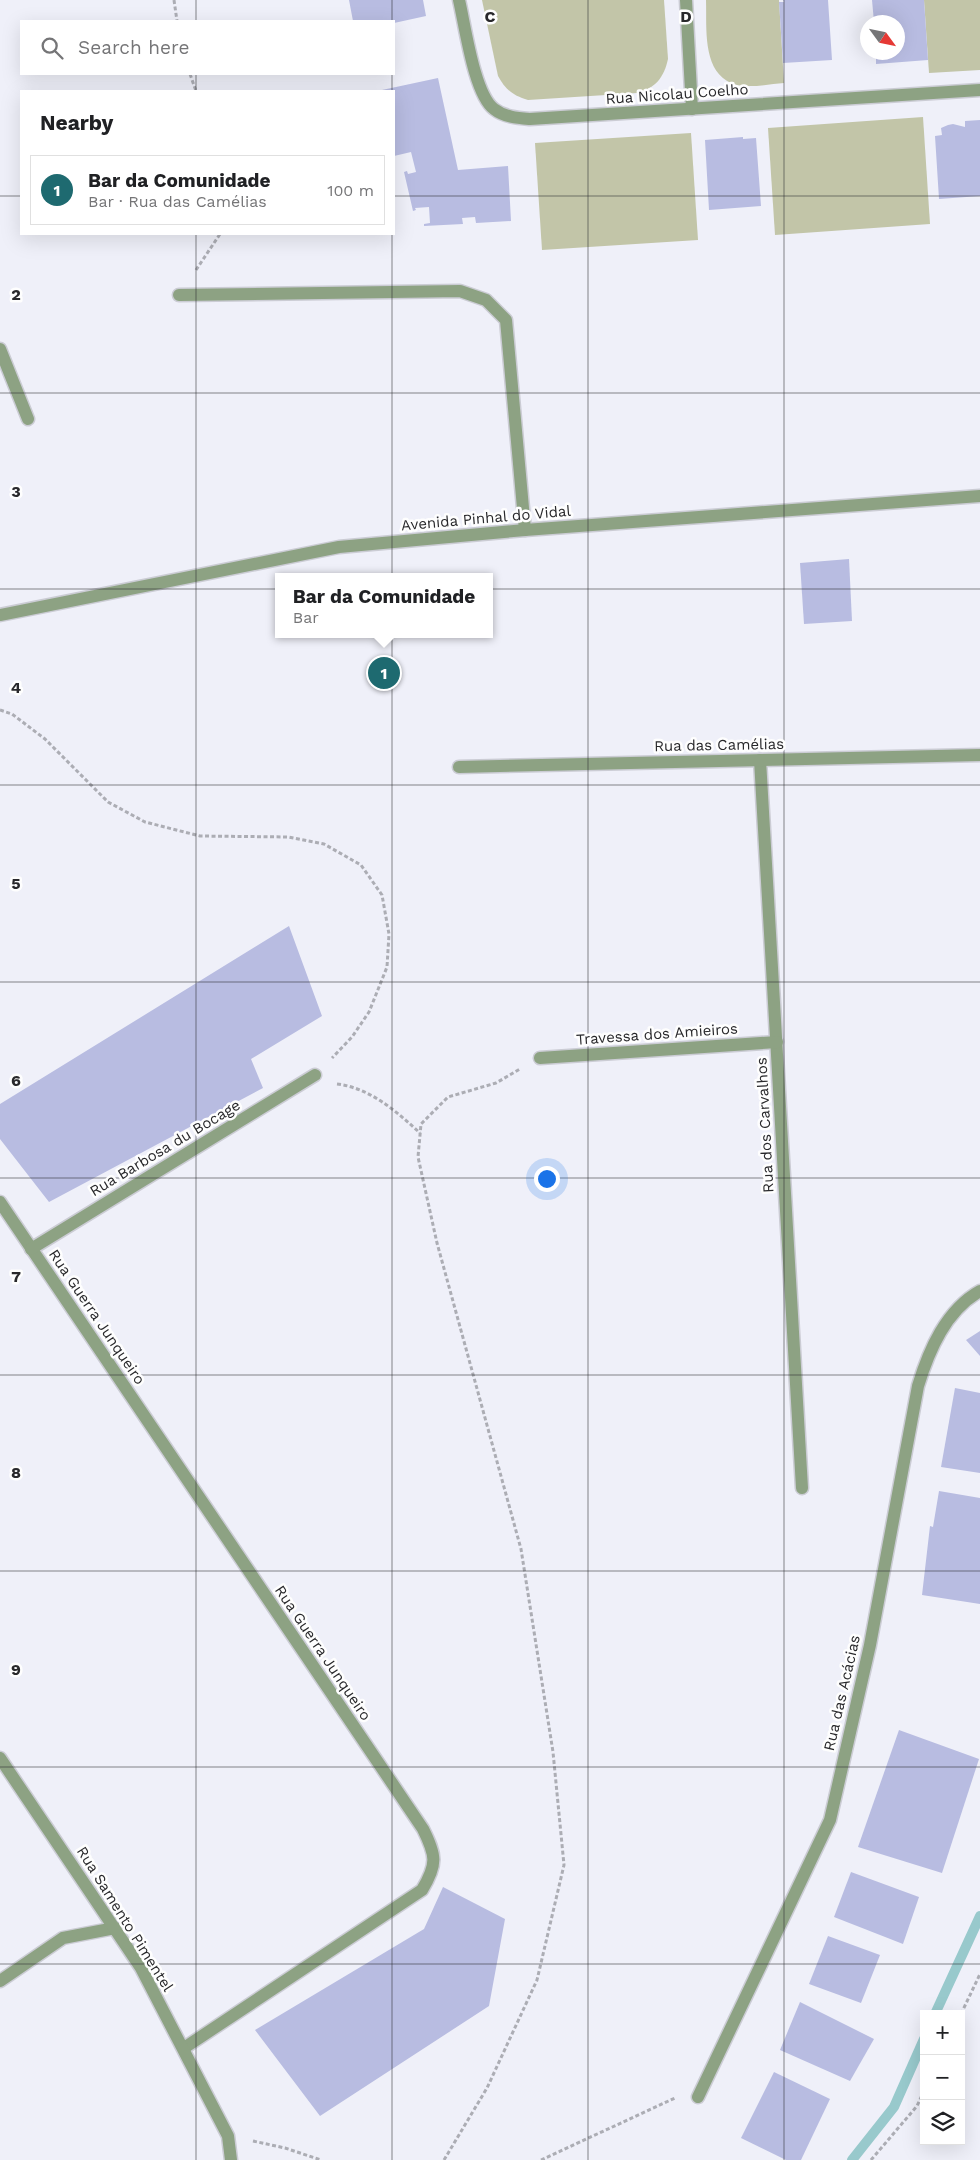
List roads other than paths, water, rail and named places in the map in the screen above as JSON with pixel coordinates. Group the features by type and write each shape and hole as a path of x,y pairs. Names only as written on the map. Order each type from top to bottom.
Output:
{"street":[{"name":"Rua Nicolau Coelho","path":"459,0 482,94 493,109 511,118 530,119 980,90"},
{"path":"686,0 692,109"},
{"path":"179,295 460,290 486,300 506,320 525,530"},
{"path":"0,349 28,419"},
{"name":"Avenida Pinhal do Vidal","path":"0,616 338,547 525,530 980,496"},
{"name":"Rua das Camélias","path":"459,767 980,754"},
{"name":"Rua dos Carvalhos","path":"760,760 802,1488"},
{"name":"Travessa dos Amieiros","path":"540,1058 777,1042"},
{"name":"Rua Barbosa du Bocage","path":"31,1249 315,1075"},
{"name":"Rua Guerra Junqueiro","path":"0,1202 423,1829 432,1847 435,1861 430,1876 422,1890 184,2048"},
{"name":"Rua das Acácias","path":"698,2097 830,1820 870,1645 918,1386 928,1356 943,1329 958,1309 980,1291"},
{"name":"Rua Samento Pimentel","path":"0,1758 141,1968 228,2136 231,2160"},
{"path":"0,1981 63,1938 115,1928"}],"waterway":[{"path":"937,2010 980,1916"},
{"path":"852,2160 894,2107 920,2048"}],"place":[{"name":"Bar da Comunidade","path":"384,673"}]}
